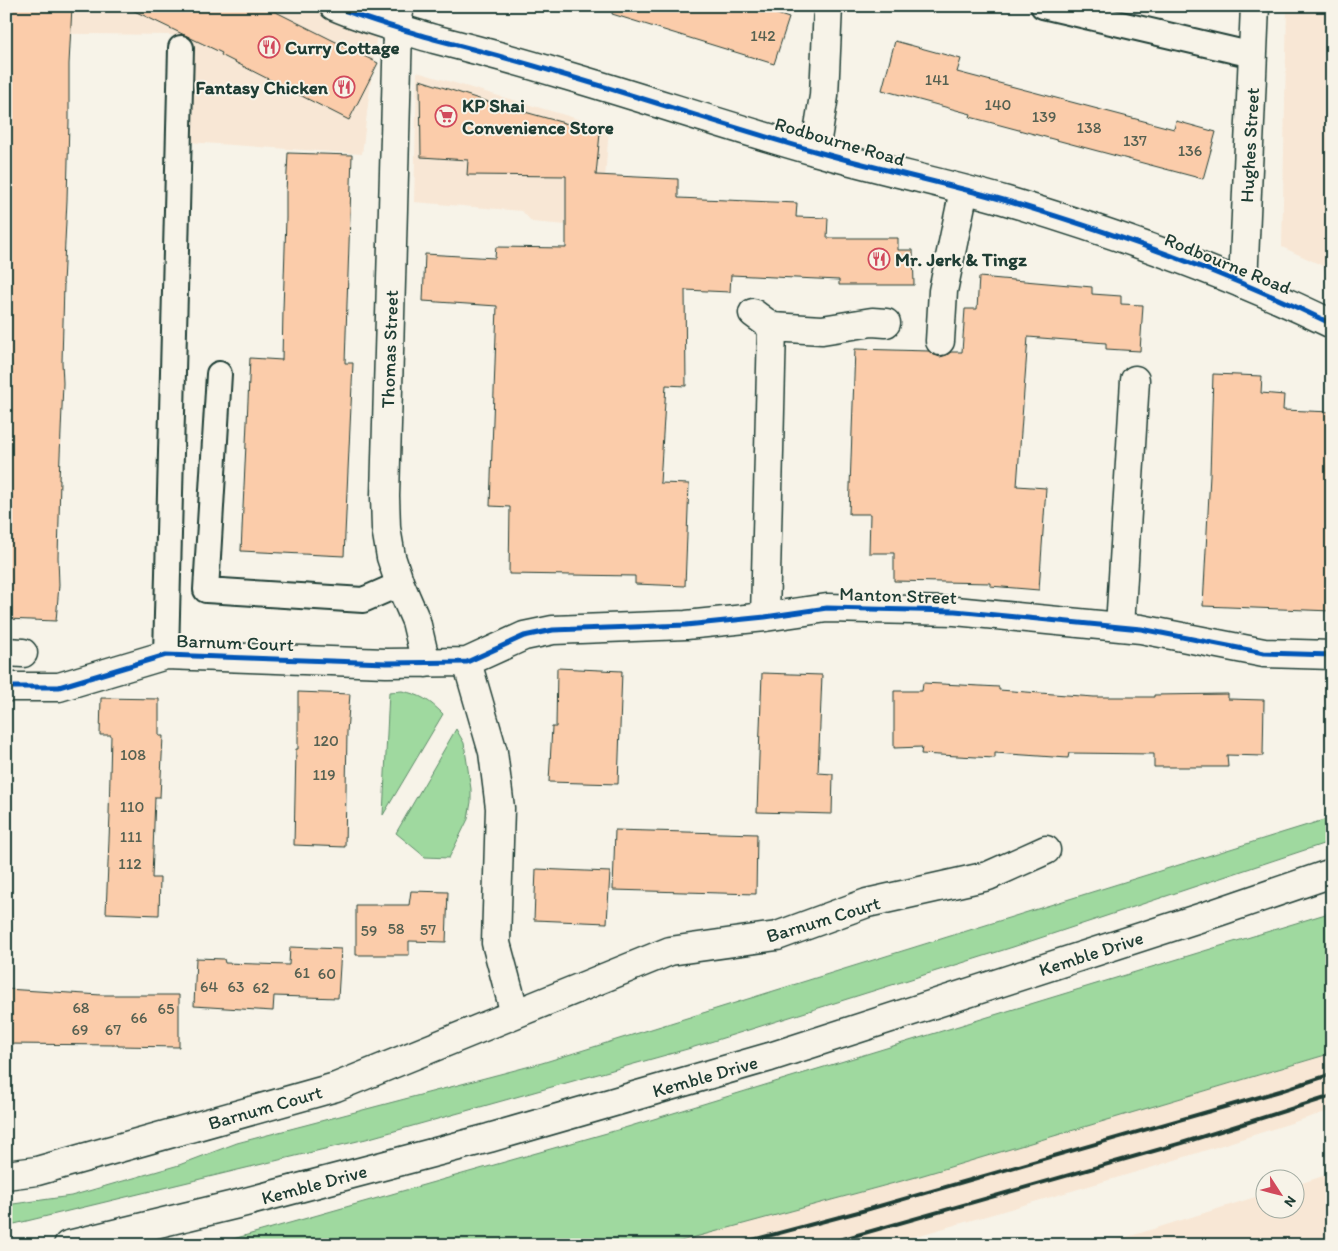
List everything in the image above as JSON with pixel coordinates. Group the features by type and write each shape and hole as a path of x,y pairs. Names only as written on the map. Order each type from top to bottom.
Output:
{"street":[{"name":"Rodbourne Road","path":"334,6 346,12 398,17 560,73 815,151 882,170 1004,200 1063,218 1243,284 1332,324"},
{"path":"815,151 824,96 828,6"},
{"name":"Hughes Street","path":"1243,284 1255,6"},
{"name":"Thomas Street","path":"398,17 385,496 386,528 391,557 416,621 426,662"},
{"path":"940,341 943,291 964,190"},
{"path":"765,616 763,320 822,330 872,322 886,323"},
{"path":"1120,627 1135,380"},
{"name":"Manton Street","path":"467,662 524,636 553,630 686,625 828,608 956,611 1141,629 1264,653 1332,655"},
{"name":"Barnum Court","path":"6,687 59,688 166,655 386,663 467,662"},
{"path":"467,662 493,752 500,808 496,942 515,1014"},
{"name":"Barnum Court","path":"6,1175 37,1170 336,1088 670,951 777,936 866,903 988,876 1046,850"},
{"name":"Kemble Drive","path":"68,1245 238,1204 489,1138 770,1057 1332,873"}],"lane":[{"path":"1043,6 1253,55"},
{"path":"166,655 181,48"},
{"path":"219,374 206,590 363,600 400,584"}],"shaded area":[{"path":"6,6 380,6 362,154 173,141 173,35 6,33"},
{"path":"1287,6 1332,6 1332,270 1282,247"},
{"path":"417,72 609,128 601,228 532,222 522,211 414,202"},
{"path":"1332,1053 1332,1110 1150,1168 993,1214 885,1245 666,1245 920,1176"},
{"path":"1332,1173 1332,1245 1096,1245 1256,1197 1256,1218 1306,1218 1306,1182"}],"green space":[{"path":"402,691 424,699 443,714 383,815 389,692"},
{"path":"456,729 464,743 471,789 468,819 449,858 425,857 396,833"},
{"path":"1332,784 1332,841 1013,947 691,1048 366,1139 6,1226 6,1205 71,1196 179,1165 237,1143 542,1063 1330,818"},
{"path":"1332,912 1332,1053 920,1176 666,1245 212,1245 621,1129"}],"building":[{"path":"6,6 72,6 63,284 59,585 56,621 6,619"},
{"path":"124,6 264,6 378,63 349,120 221,55 222,53"},
{"path":"613,6 752,6 789,18 774,64 612,14"},
{"path":"895,41 961,59 957,72 1174,129 1176,121 1216,132 1203,179 970,117 971,114 882,90"},
{"path":"420,80 482,100 600,133 596,175 678,179 678,198 797,203 796,217 828,218 827,238 898,238 898,250 913,250 914,285 839,285 839,280 731,275 730,292 685,290 686,386 666,385 660,483 689,484 685,586 635,584 635,576 509,574 510,507 490,506 497,306 423,301 425,254 495,258 496,247 566,248 566,176 467,175 468,160 421,157"},
{"path":"288,153 352,155 345,363 353,363 344,556 241,551 250,358 282,360"},
{"path":"979,277 1092,287 1092,294 1121,296 1121,304 1143,305 1140,351 1106,349 1106,343 1028,337 1017,486 1046,488 1039,590 990,586 990,583 894,581 894,553 869,553 870,514 849,514 855,349 929,351 940,357 951,352 962,352 965,309 977,309"},
{"path":"1213,374 1262,376 1261,393 1284,395 1283,410 1332,412 1332,611 1203,606"},
{"path":"557,668 622,671 618,784 549,782 552,727 556,727"},
{"path":"762,673 822,675 818,773 833,774 832,814 757,812"},
{"path":"923,683 999,687 999,690 1094,697 1228,694 1228,699 1264,700 1263,756 1227,755 1228,767 1154,767 1154,754 1069,753 1068,758 995,753 995,758 921,754 922,747 894,748 894,691 922,691"},
{"path":"298,692 350,694 347,732 345,847 294,845"},
{"path":"101,698 159,699 159,736 163,736 160,797 155,797 152,878 160,878 159,915 106,913 111,735 100,735"},
{"path":"615,830 757,834 756,894 613,890"},
{"path":"536,869 610,872 607,923 534,920"},
{"path":"411,891 448,892 446,942 409,941 409,955 356,955 356,905 409,905"},
{"path":"290,947 341,949 338,998 274,996 273,1011 194,1006 196,958 224,959 225,963 289,965"},
{"path":"6,989 101,995 179,995 179,1047 6,1044"}],"railway":[{"path":"734,1245 862,1211 1280,1091 1332,1074"},
{"path":"822,1245 1182,1143 1332,1096"}],"cycle path":[{"path":"334,6 396,28 545,69 786,143 842,159 984,194 1048,214 1131,241 1212,271 1293,305 1332,324"},
{"path":"6,687 59,687 166,655 386,663 467,662 524,636 553,630 686,625 765,617 827,608 955,611 1141,629 1264,653 1332,655"}],"place":[{"name":"Curry Cottage","path":"269,47"},
{"name":"Fantasy Chicken","path":"344,87"},
{"name":"KP Shai Convenience Store","path":"446,116"},
{"name":"Mr. Jerk & Tingz","path":"879,259"}]}
